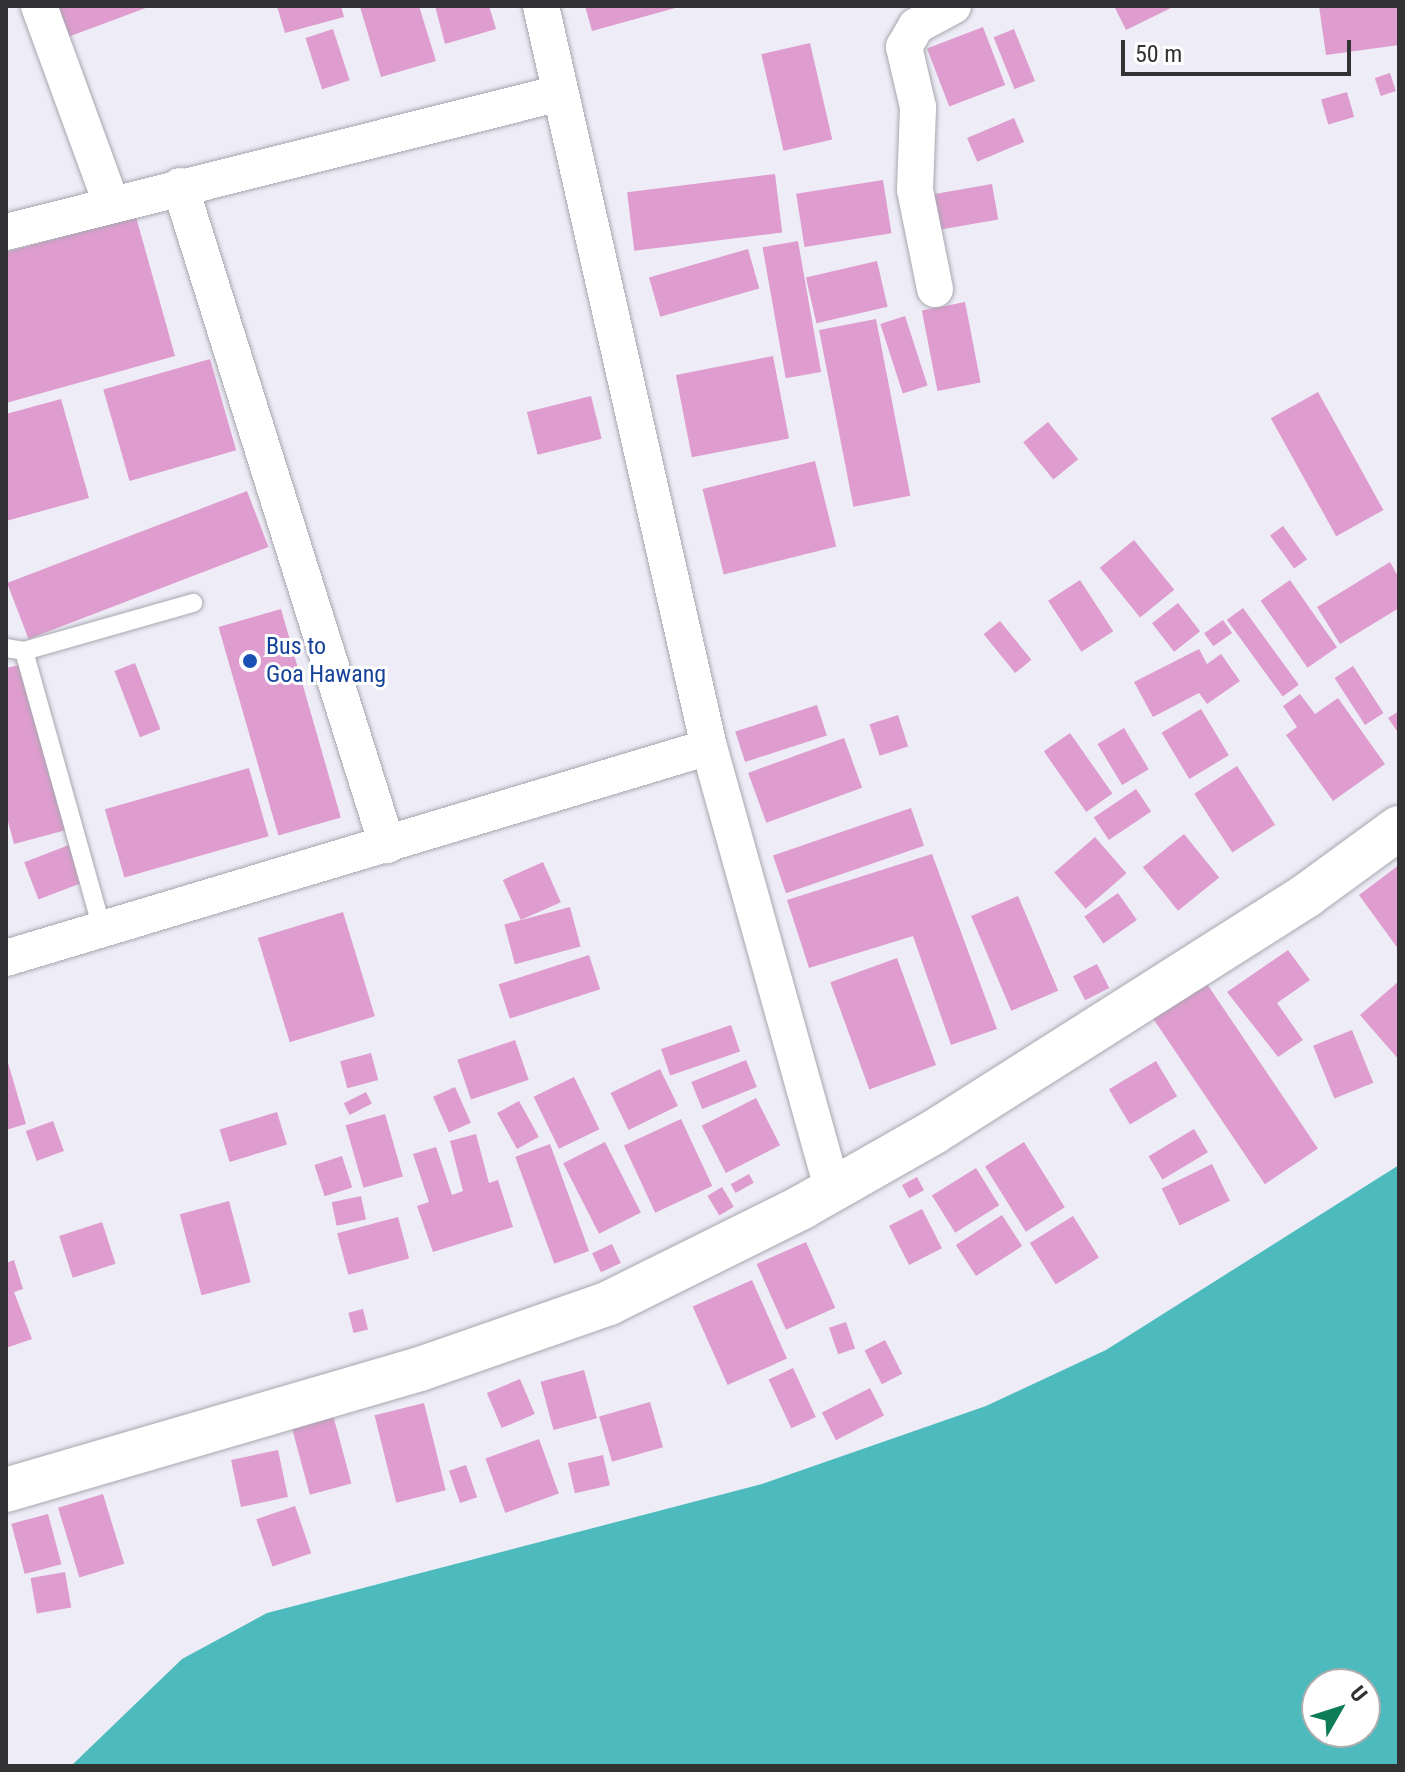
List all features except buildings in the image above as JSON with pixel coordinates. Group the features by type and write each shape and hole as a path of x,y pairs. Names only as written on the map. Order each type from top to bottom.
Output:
{"highway":[{"path":"6,1490 554,1325 636,1290 833,1190 1294,904 1399,828"}],"street":[{"path":"39,6 111,203"},
{"path":"541,6 709,747 833,1190"},
{"path":"935,289 915,190 918,107 904,47 916,26 953,6"},
{"path":"6,232 111,203 560,93"},
{"path":"180,186 387,845"},
{"path":"6,958 709,747"}],"lane":[{"path":"102,929 15,650 193,603"}],"water":[{"path":"1399,1165 1399,1766 71,1766 182,1659 267,1613 762,1484 986,1406 1106,1350"}],"place":[{"name":"Bus to Goa Hawang","path":"250,661"}]}
